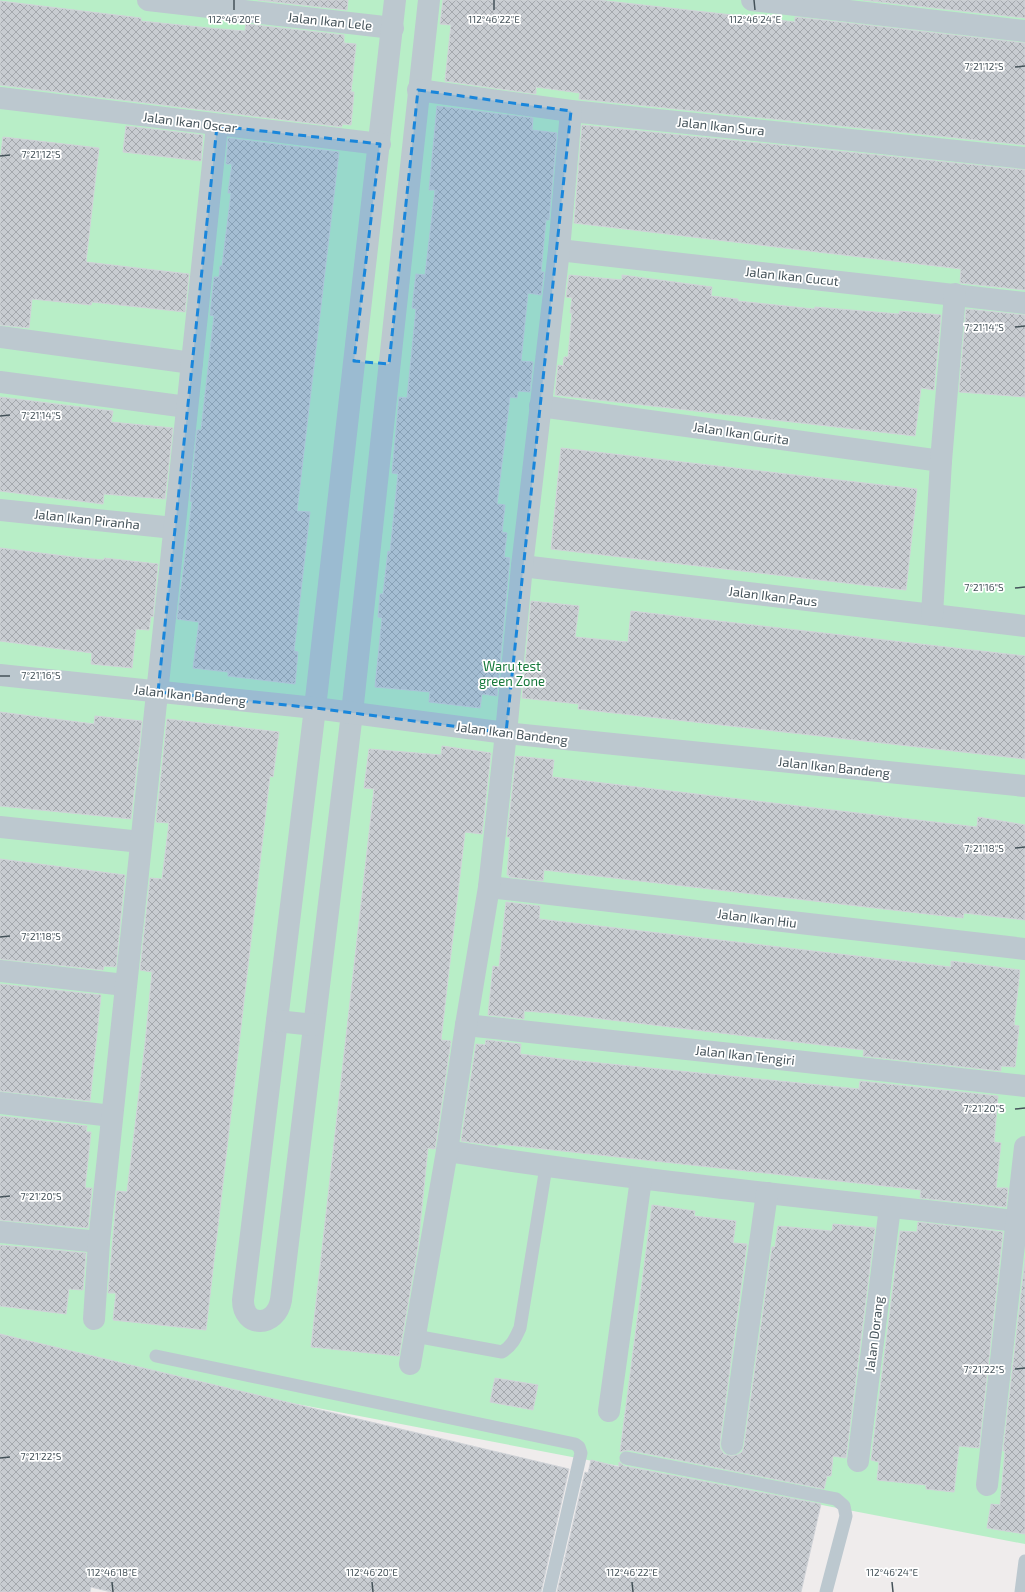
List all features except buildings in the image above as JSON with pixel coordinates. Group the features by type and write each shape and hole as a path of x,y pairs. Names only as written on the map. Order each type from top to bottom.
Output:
{"street":[{"name":"Jalan Ikan Lele","path":"148,0 393,28"},
{"path":"394,0 393,28 315,708 243,1300 245,1312 250,1318 257,1321 270,1319 277,1313 280,1307 352,713 418,90 429,0"},
{"path":"752,0 1025,31"},
{"name":"Jalan Ikan Sura","path":"418,90 571,110 1025,158"},
{"name":"Jalan Ikan Oscar","path":"0,98 217,126 380,144"},
{"path":"410,1364 447,1151 489,887 522,566 559,250 571,110"},
{"path":"94,1319 99,1242 217,126"},
{"name":"Jalan Ikan Cucut","path":"559,250 1025,303"},
{"path":"932,615 941,461 955,294"},
{"path":"0,337 192,363"},
{"path":"354,361 389,364"},
{"path":"0,382 187,407"},
{"name":"Jalan Ikan Gurita","path":"540,406 941,461"},
{"name":"Jalan Ikan Piranha","path":"0,510 174,528"},
{"name":"Jalan Ikan Paus","path":"522,566 1025,626"},
{"name":"Jalan Ikan Bandeng","path":"0,675 315,708 506,733 1025,786"},
{"path":"0,826 141,842"},
{"name":"Jalan Ikan Hiu","path":"489,887 1025,949"},
{"path":"0,971 126,986"},
{"path":"277,1021 314,1025"},
{"name":"Jalan Ikan Tengiri","path":"466,1025 1025,1086"},
{"path":"0,1103 112,1116"},
{"path":"987,1485 1025,1147"},
{"path":"447,1151 546,1167 641,1179 1016,1221"},
{"path":"609,1412 641,1179"},
{"path":"732,1444 767,1193"},
{"name":"Jalan Dorang","path":"858,1461 890,1207"},
{"path":"0,1232 99,1242"}],"lane":[{"path":"415,1336 502,1352 515,1340 520,1328 546,1167"},
{"path":"156,1356 575,1444 579,1447 581,1453 549,1592"},
{"path":"626,1458 836,1499 844,1506 846,1516 826,1592"},
{"path":"1021,1592 1025,1561"}],"highlighted area":[{"path":"418,90 571,111 506,733 315,708 158,692 217,126 380,144 354,361 389,364"}],"green space":[{"name":"Waru test green Zone","path":"0,0 1025,0 1025,1544 0,1347"}]}
